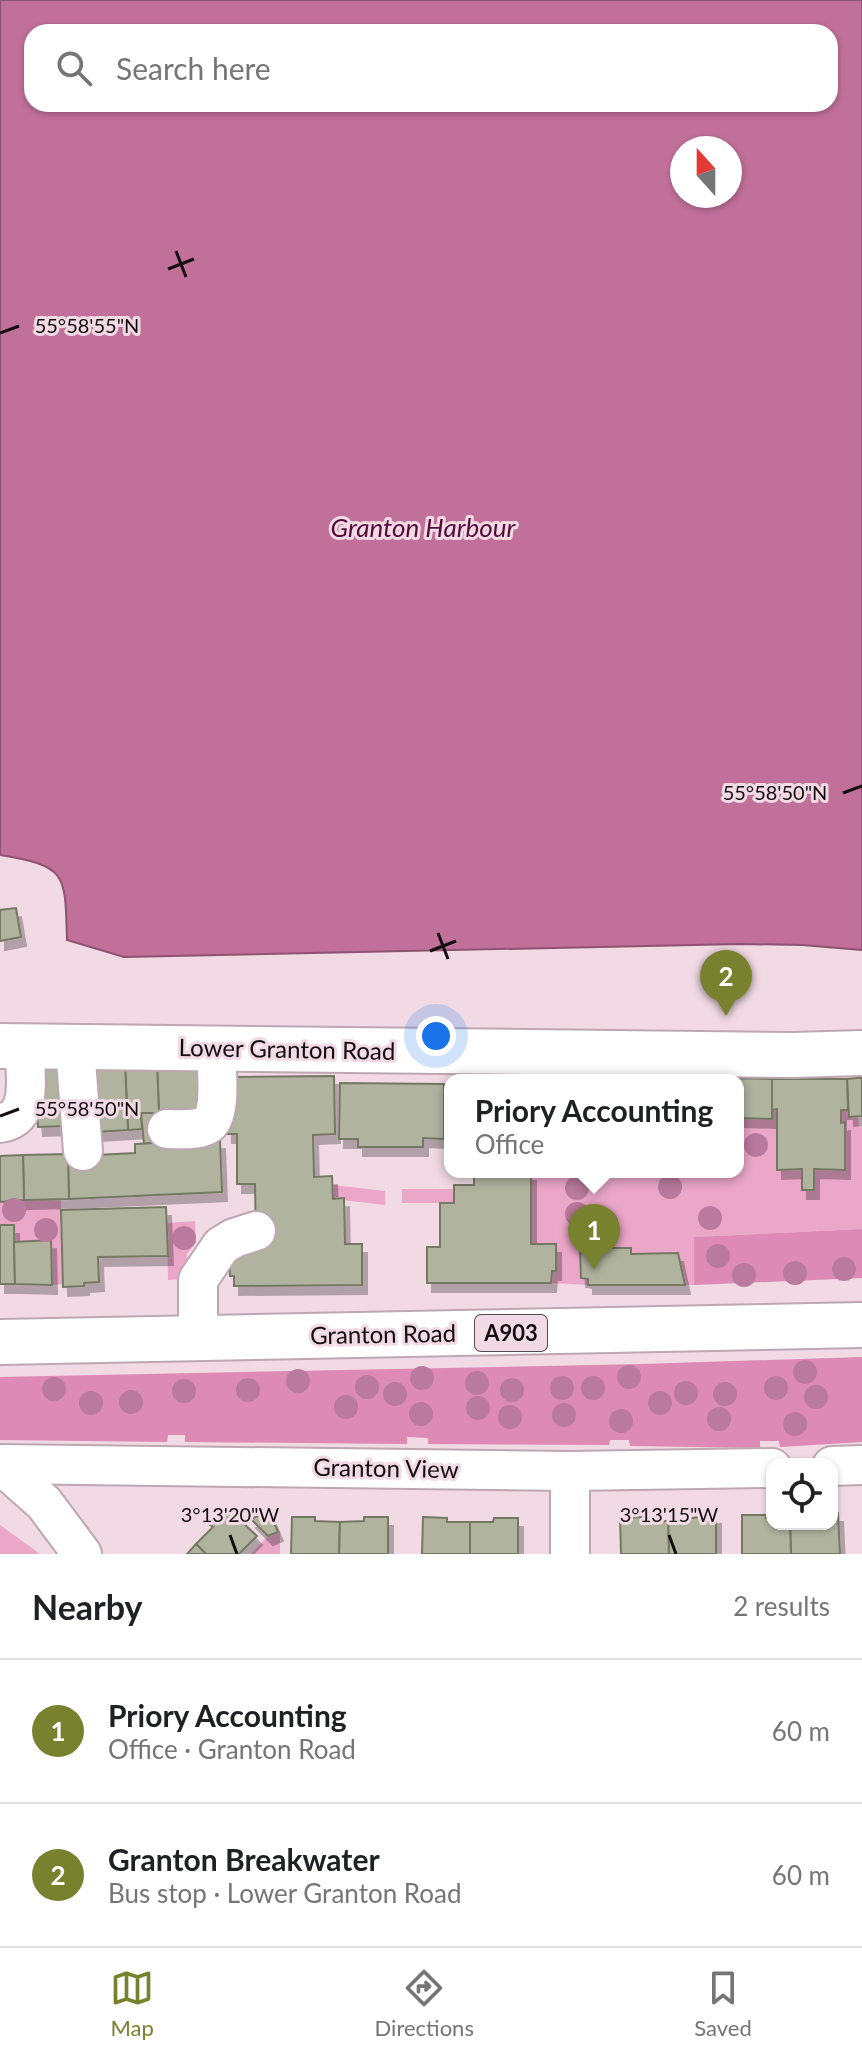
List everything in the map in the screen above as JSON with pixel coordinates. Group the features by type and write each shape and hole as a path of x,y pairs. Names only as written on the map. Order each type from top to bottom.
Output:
{"main road":[{"name":"Lower Granton Road","path":"12,1047 862,1053"},
{"name":"Granton Road","path":"0,1342 862,1325"}],"street":[{"path":"0,1123 14,1118 24,1104 12,1047"},
{"path":"75,1048 83,1151"},
{"path":"167,1129 202,1127 213,1120 217,1110 216,1049"},
{"path":"198,1338 198,1280 221,1246 256,1231"},
{"path":"0,1464 44,1503 82,1554"},
{"name":"Granton View","path":"0,1464 570,1471 766,1468"},
{"path":"838,1466 862,1465"},
{"path":"570,1471 570,1554"}],"shaded area":[{"path":"777,1109 777,1169 802,1169 814,1190 814,1169 845,1169 845,1123 841,1123 841,1110 848,1110 849,1117 858,1117 859,1127 862,1127 862,1229 694,1237 694,1285 685,1285 678,1253 631,1254 630,1248 581,1248 581,1278 588,1279 588,1285 551,1283 552,1271 556,1271 531,1244 531,1178 744,1178 744,1118 771,1119 772,1110"},
{"path":"333,1185 385,1191 385,1205 333,1199"},
{"path":"402,1189 454,1189 454,1203 402,1203"},
{"path":"61,1199 62,1284 52,1285 51,1240 14,1242 14,1225 0,1225 0,1202"},
{"path":"195,1221 196,1243 187,1254 188,1279 168,1280 167,1223"},
{"path":"862,1229 862,1278 694,1285 694,1237"},
{"path":"862,1357 862,1442 780,1447 779,1441 760,1441 760,1448 630,1446 629,1440 610,1440 609,1445 428,1444 428,1438 407,1437 407,1444 185,1442 185,1435 168,1435 167,1442 0,1440 0,1377"},
{"path":"0,1525 40,1554 0,1554"},
{"path":"280,1531 280,1554 251,1554 268,1536"}],"water":[{"name":"Granton Harbour","path":"0,0 862,0 862,950 740,944 124,957 67,940 63,887 51,869 0,855"}],"building":[{"path":"16,908 21,937 0,941 0,910"},
{"path":"206,1060 209,1110 159,1113 157,1063"},
{"path":"61,1062 64,1126 38,1127 34,1064"},
{"path":"157,1063 159,1113 141,1113 142,1129 128,1130 125,1064"},
{"path":"125,1064 128,1130 95,1132 92,1066"},
{"path":"334,1076 335,1134 313,1135 314,1177 332,1176 333,1199 344,1198 345,1244 362,1244 362,1285 234,1286 234,1276 230,1276 229,1248 256,1248 255,1184 237,1184 237,1134 227,1134 227,1077"},
{"path":"744,1078 772,1079 772,1119 744,1118"},
{"path":"862,1078 862,1116 849,1117 847,1079"},
{"path":"772,1079 847,1079 848,1110 841,1110 841,1123 845,1122 845,1170 814,1169 814,1190 802,1190 802,1169 777,1170 777,1109 772,1110"},
{"path":"340,1083 444,1084 444,1139 423,1138 423,1147 358,1147 358,1139 339,1139"},
{"path":"141,1113 159,1113 162,1142 144,1144"},
{"path":"220,1140 222,1192 69,1199 68,1164 97,1162 97,1155 135,1153 135,1144"},
{"path":"68,1154 69,1199 24,1200 23,1155"},
{"path":"23,1155 24,1200 0,1202 0,1156"},
{"path":"474,1178 531,1178 531,1244 556,1244 556,1271 552,1271 551,1283 427,1283 427,1247 440,1247 440,1203 454,1203 454,1185 474,1185"},
{"path":"166,1207 168,1256 98,1257 99,1282 63,1287 61,1210"},
{"path":"0,1225 14,1225 15,1284 0,1284"},
{"path":"51,1240 52,1285 15,1284 14,1242"},
{"path":"580,1248 631,1248 631,1254 678,1253 685,1285 588,1285 588,1279 581,1278"},
{"path":"226,1507 257,1536 239,1554 206,1554 196,1544 213,1527 210,1525"},
{"path":"269,1511 278,1532 268,1536 251,1519"},
{"path":"838,1513 840,1554 791,1554 790,1530 838,1530"},
{"path":"716,1515 716,1554 669,1554 668,1521"},
{"path":"742,1515 766,1515 766,1530 790,1530 791,1554 742,1554"},
{"path":"292,1517 340,1522 339,1554 291,1554"},
{"path":"364,1517 388,1517 388,1554 339,1554 340,1522 364,1521"},
{"path":"423,1517 447,1518 447,1522 470,1522 470,1554 422,1554"},
{"path":"644,1517 644,1521 668,1521 669,1554 621,1554 620,1518"},
{"path":"494,1518 518,1518 518,1554 470,1554 470,1522 493,1522"},
{"path":"196,1544 206,1554 187,1554"}],"place":[{"name":"Granton Breakwater","path":"726,1016"},
{"name":"Priory Accounting","path":"594,1270"}]}
